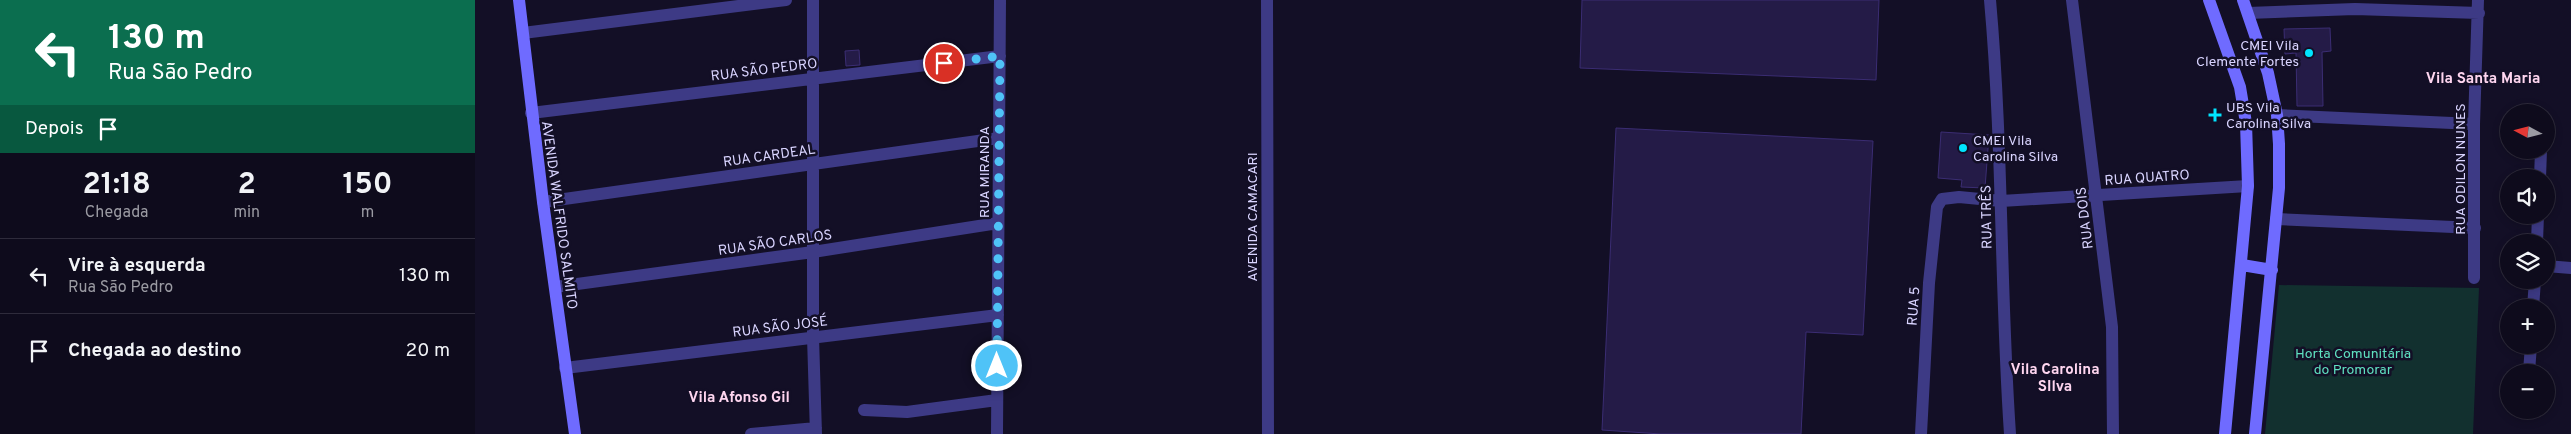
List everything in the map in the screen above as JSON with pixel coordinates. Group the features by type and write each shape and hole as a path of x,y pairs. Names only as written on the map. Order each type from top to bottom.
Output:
{"street":[{"name":"AVENIDA WALFRIDO SALMITO","path":"519,0 531,113 575,434"},
{"path":"523,33 786,0"},
{"path":"751,434 816,431 813,337 813,0"},
{"name":"RUA MIRANDA","path":"997,434 1000,0"},
{"name":"AVENIDA CAMACARI","path":"1267,0 1268,434"},
{"name":"RUA TRÊS","path":"1990,0 1997,86 2005,356 2010,434"},
{"name":"RUA DOIS","path":"2072,0 2112,327 2113,434"},
{"path":"2209,0 2240,87 2246,123 2248,186 2225,434"},
{"path":"2243,0 2268,73 2277,115 2279,188 2255,434"},
{"path":"2248,13 2326,9 2479,6"},
{"name":"RUA ODILON NUNES","path":"2474,278 2474,124 2479,6"},
{"name":"RUA SÃO PEDRO","path":"531,113 1000,56"},
{"path":"2277,115 2474,124"},
{"name":"RUA CARDEAL","path":"543,202 999,138"},
{"name":"RUA QUATRO","path":"1959,197 2001,201 2248,186"},
{"name":"RUA 5","path":"1921,434 1929,283 1937,207 1943,199 1959,197"},
{"path":"2276,219 2475,228"},
{"name":"RUA SÃO CARLOS","path":"555,287 813,252 998,223"},
{"path":"2242,265 2272,270"},
{"path":"2555,267 2571,268"},
{"name":"RUA SÃO JOSÉ","path":"565,368 998,315"},
{"path":"864,410 907,412 997,400"}],"green space":[{"name":"Horta Comunitária do Promorar","path":"2279,285 2479,288 2473,434 2265,434"}],"building":[{"path":"1582,0 1879,0 1876,80 1580,68"},
{"name":"CMEI Vila Clemente Fortes","path":"2330,28 2331,51 2322,52 2323,106 2297,106 2296,53 2285,54 2284,29"},
{"path":"859,50 860,65 846,66 845,51"},
{"path":"1616,128 1873,141 1863,335 1806,332 1801,434 1661,434 1602,430"},
{"path":"1941,132 1989,135 1985,188 1961,187 1962,180 1938,178"}],"place":[{"name":"CMEI Vila Clemente Fortes","path":"2309,53"},
{"name":"UBS Vila Carolina Silva","path":"2215,115"},
{"name":"CMEI Vila Carolina Silva","path":"1963,148"}],"district":[{"name":"Vila Santa Maria","path":"2483,78"},
{"name":"Vila Carolina SIlva","path":"2055,378"},
{"name":"Vila Afonso Gil","path":"739,397"}],"route":[{"path":"944,63 1000,56 997,366"}]}
